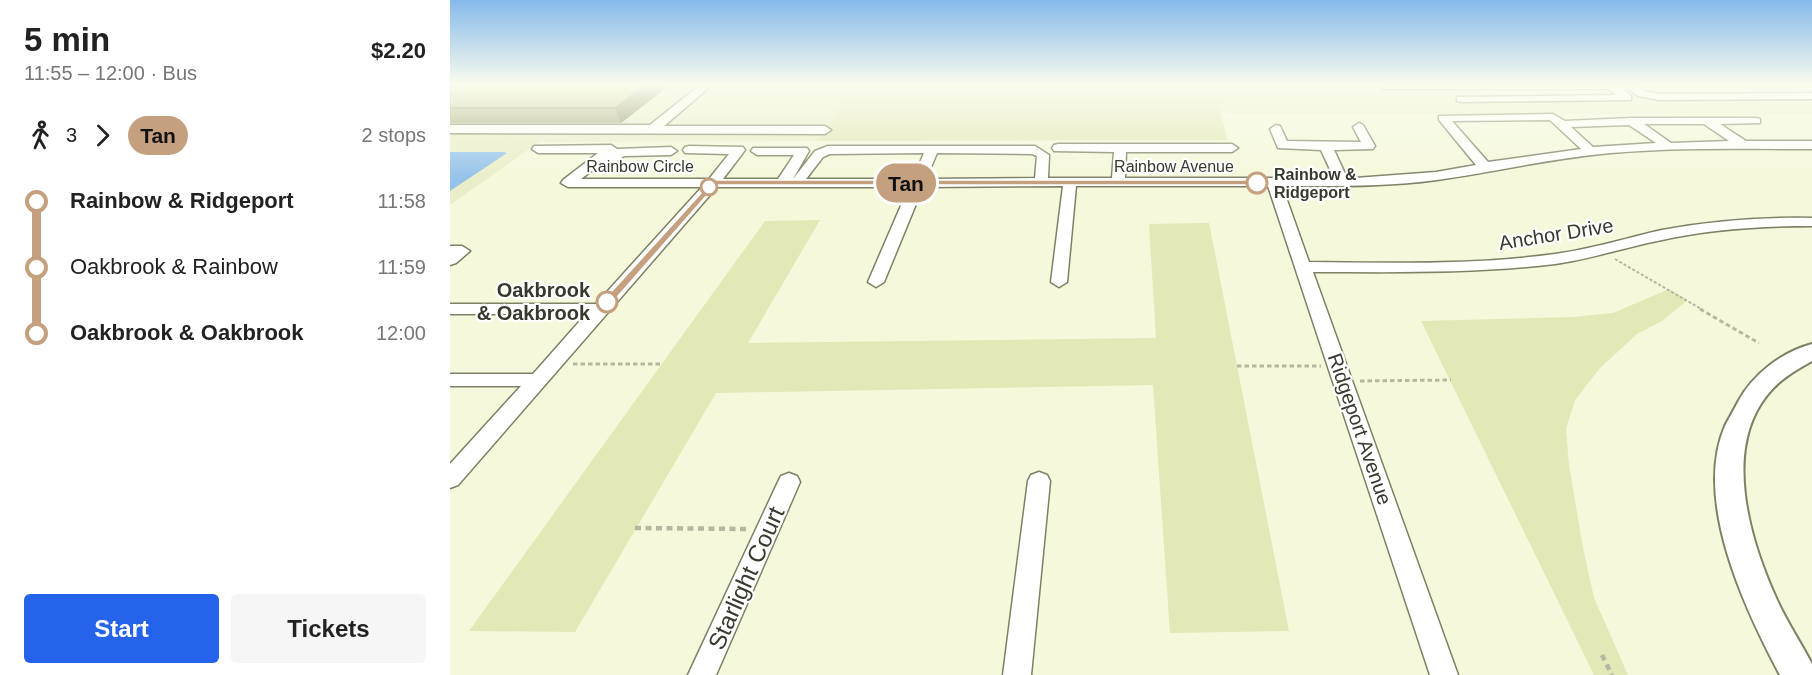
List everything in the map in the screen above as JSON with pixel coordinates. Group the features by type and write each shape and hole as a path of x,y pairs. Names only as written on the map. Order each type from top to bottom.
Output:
{"main road":[{"path":"1799,675 1778,637 1750,575 1734,521 1729,469 1738,423 1754,393 1783,366 1812,351"}],"street":[{"path":"653,129 668,116"},
{"path":"1486,168 1443,118 1553,117 1590,151"},
{"path":"1568,124 1630,121 1756,121"},
{"path":"1630,121 1668,146"},
{"path":"1707,121 1743,145"},
{"path":"1276,129 1282,146 1369,146 1359,127"},
{"path":"450,129 825,130"},
{"name":"Rainbow Avenue","path":"713,183 1342,182 1425,177 1521,160 1590,151 1668,146 1812,145"},
{"path":"1326,146 1342,182"},
{"path":"1058,148 1232,148"},
{"path":"1118,183 1120,148"},
{"name":"Rainbow Circle","path":"538,149 611,149 568,183 713,183"},
{"path":"797,182 815,158 824,151 932,149 1035,150 1041,152 1044,158 1041,183"},
{"path":"876,282 932,149"},
{"path":"450,479 713,183 739,150 689,150"},
{"path":"582,183 621,152 671,151"},
{"path":"757,151 803,151 782,182"},
{"path":"1059,282 1070,183"},
{"name":"Ridgeport Avenue","path":"1274,183 1305,267 1444,675"},
{"name":"Anchor Drive","path":"1305,267 1492,265 1556,259 1697,229 1747,224 1812,222"},
{"path":"450,251 462,251 450,260"},
{"path":"450,309 601,309"},
{"path":"450,380 538,380"},
{"path":"1017,675 1040,481"},
{"name":"Starlight Court","path":"702,675 789,482"}],"path":[{"path":"1601,250 1759,343"},
{"path":"553,363 660,364"},
{"path":"1237,366 1450,381"},
{"path":"635,528 768,529"},
{"path":"1602,655 1612,675"}],"shaded area":[{"path":"450,116 834,116 815,141 539,142 450,205"},
{"path":"834,116 1222,116 1228,140 815,141"},
{"path":"820,220 748,343 1156,338 1149,224 1209,223 1289,631 1170,633 1153,385 716,393 575,632 469,631 765,221"},
{"path":"1669,289 1688,300 1662,321 1637,334 1600,368 1575,400 1566,429 1569,465 1594,598 1628,675 1594,675 1421,321 1573,317 1613,313"}],"water":[{"path":"450,152 504,152 507,153 450,191"}],"bus line":[{"name":"Tan","path":"607,302 713,183 1257,183"}],"place":[{"name":"Rainbow & Ridgeport","path":"1257,183"},
{"name":"Oakbrook & Oakbrook","path":"607,302"}]}
